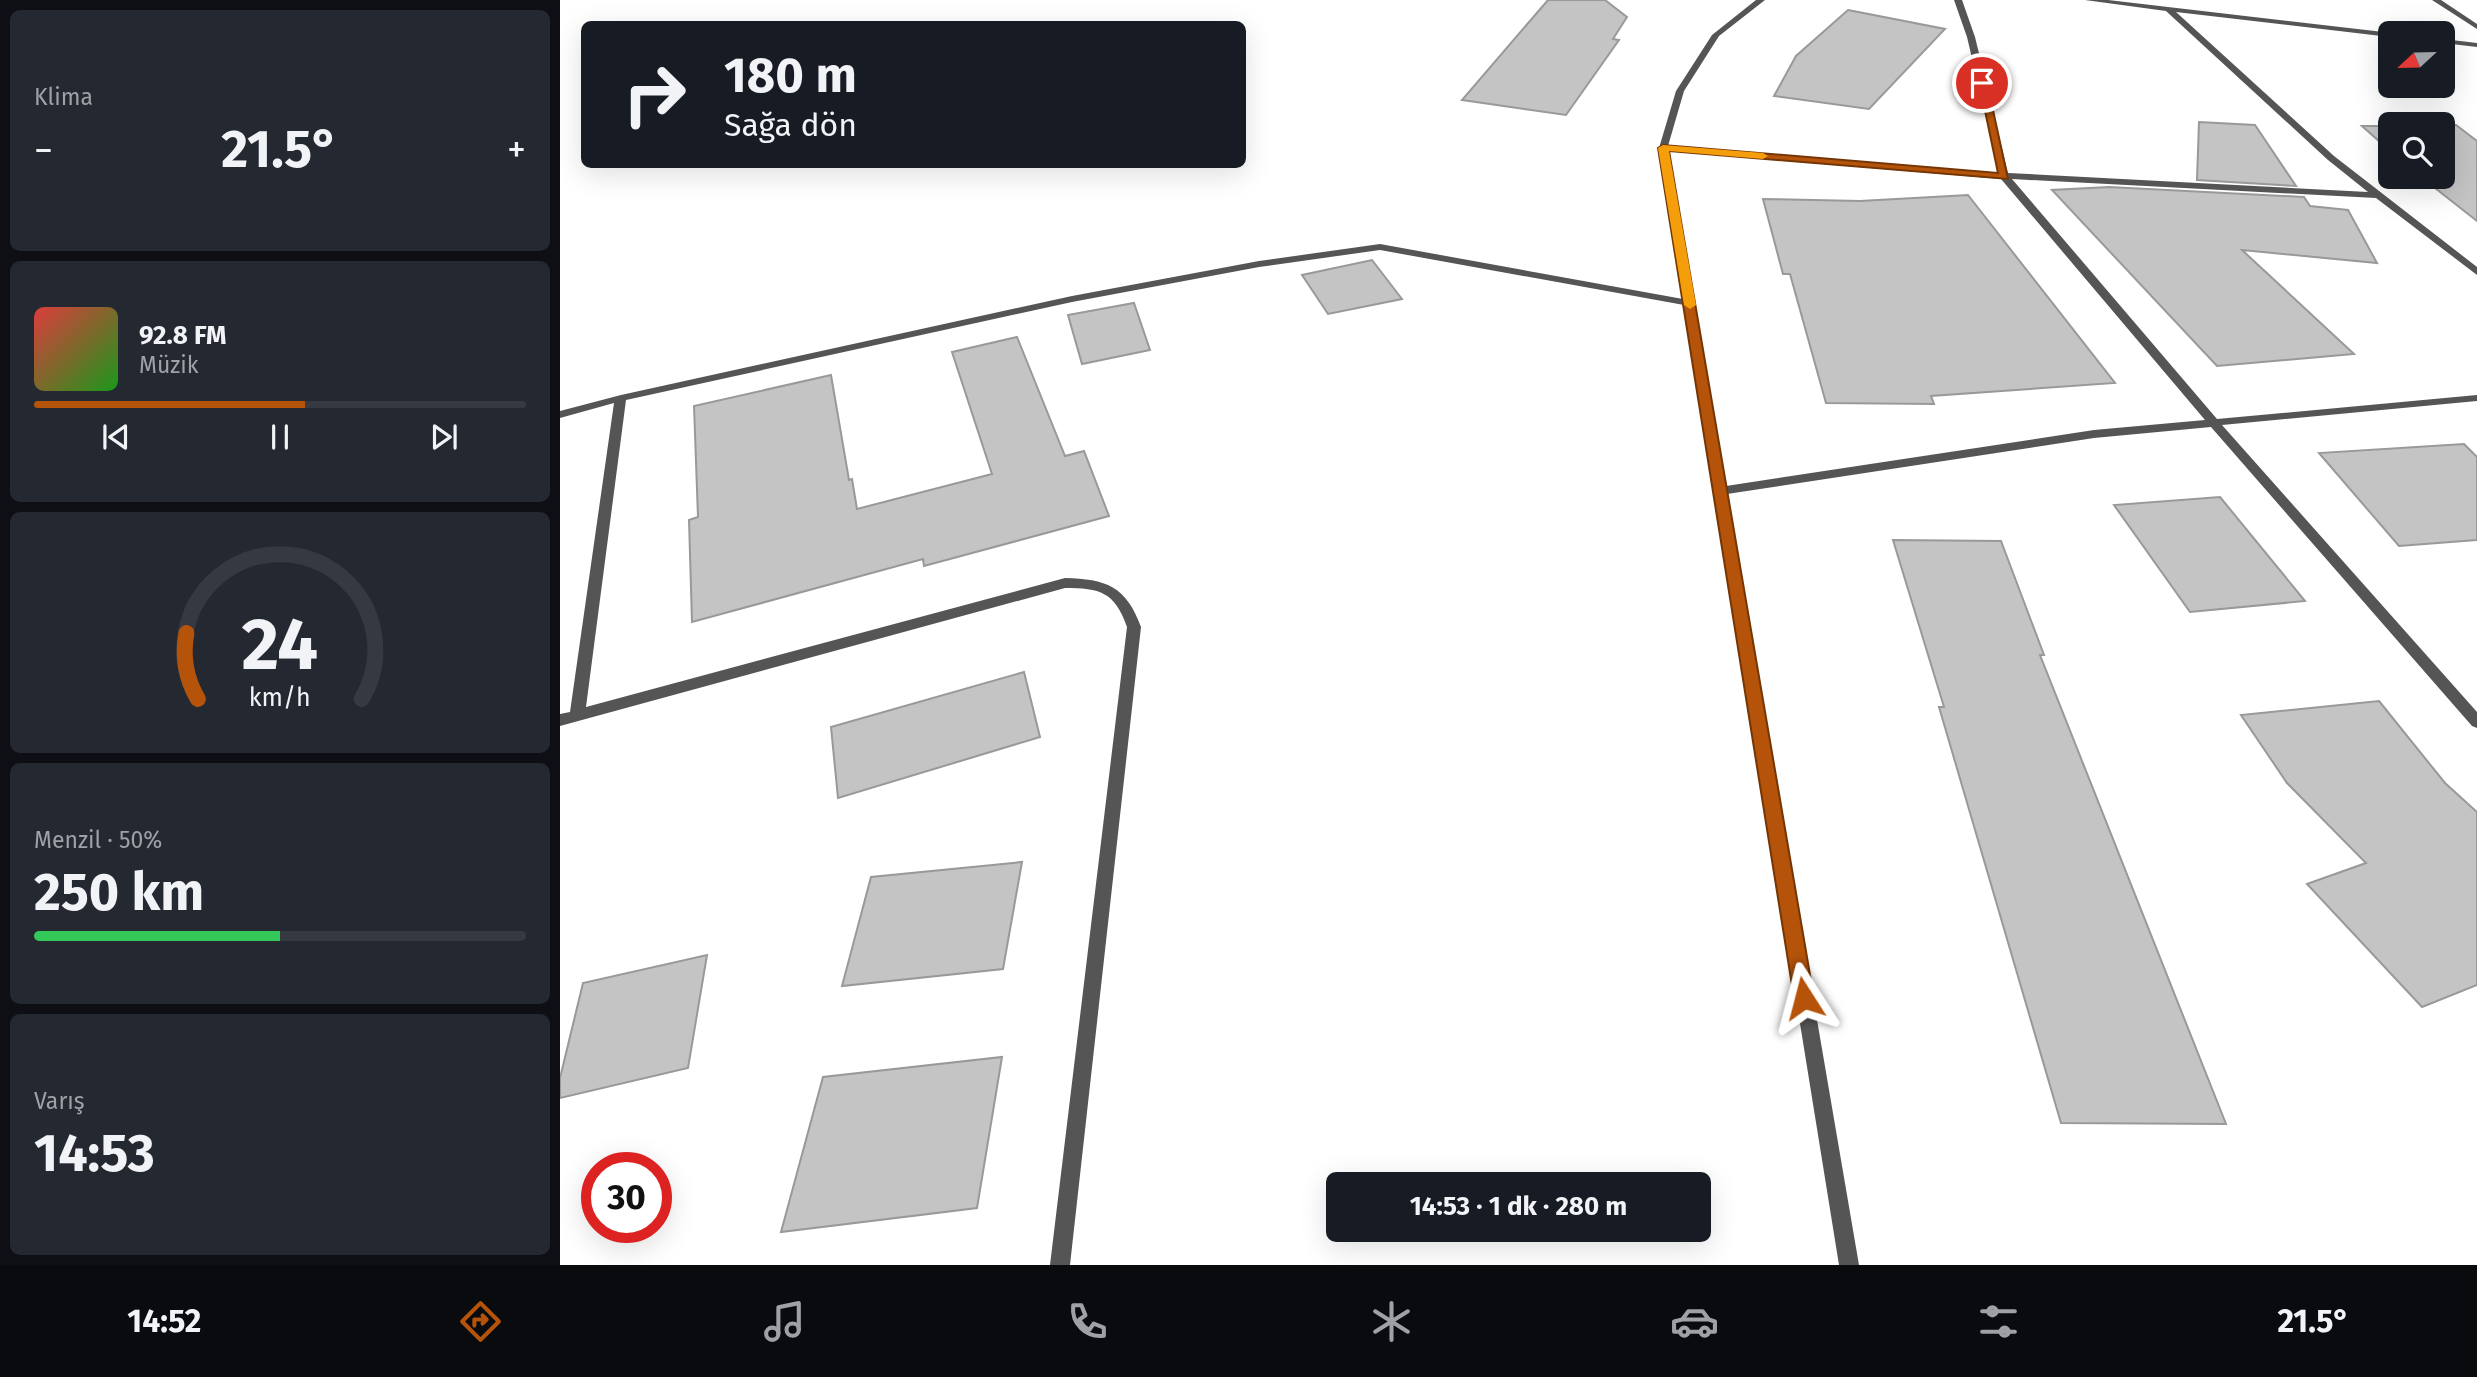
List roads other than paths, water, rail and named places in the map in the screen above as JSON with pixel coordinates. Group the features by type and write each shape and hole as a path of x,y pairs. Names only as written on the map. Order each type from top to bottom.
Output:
{"street":[{"path":"1761,0 1716,35 1680,91 1663,148 1849,1265"},
{"path":"1958,0 1971,37 2004,176 2213,422 2477,722"},
{"path":"2090,0 2378,33"},
{"path":"2436,0 2477,27"},
{"path":"2168,9 2331,158 2477,272"},
{"path":"2455,42 2477,45"},
{"path":"1663,148 2004,176 2378,195"},
{"path":"560,415 621,398 1072,299 1259,264 1380,247 1690,303"},
{"path":"577,716 621,398"},
{"path":"1720,491 2094,434 2477,398"},
{"path":"560,720 1065,583 1088,583 1108,589 1122,599 1134,626 1060,1265"}]}
